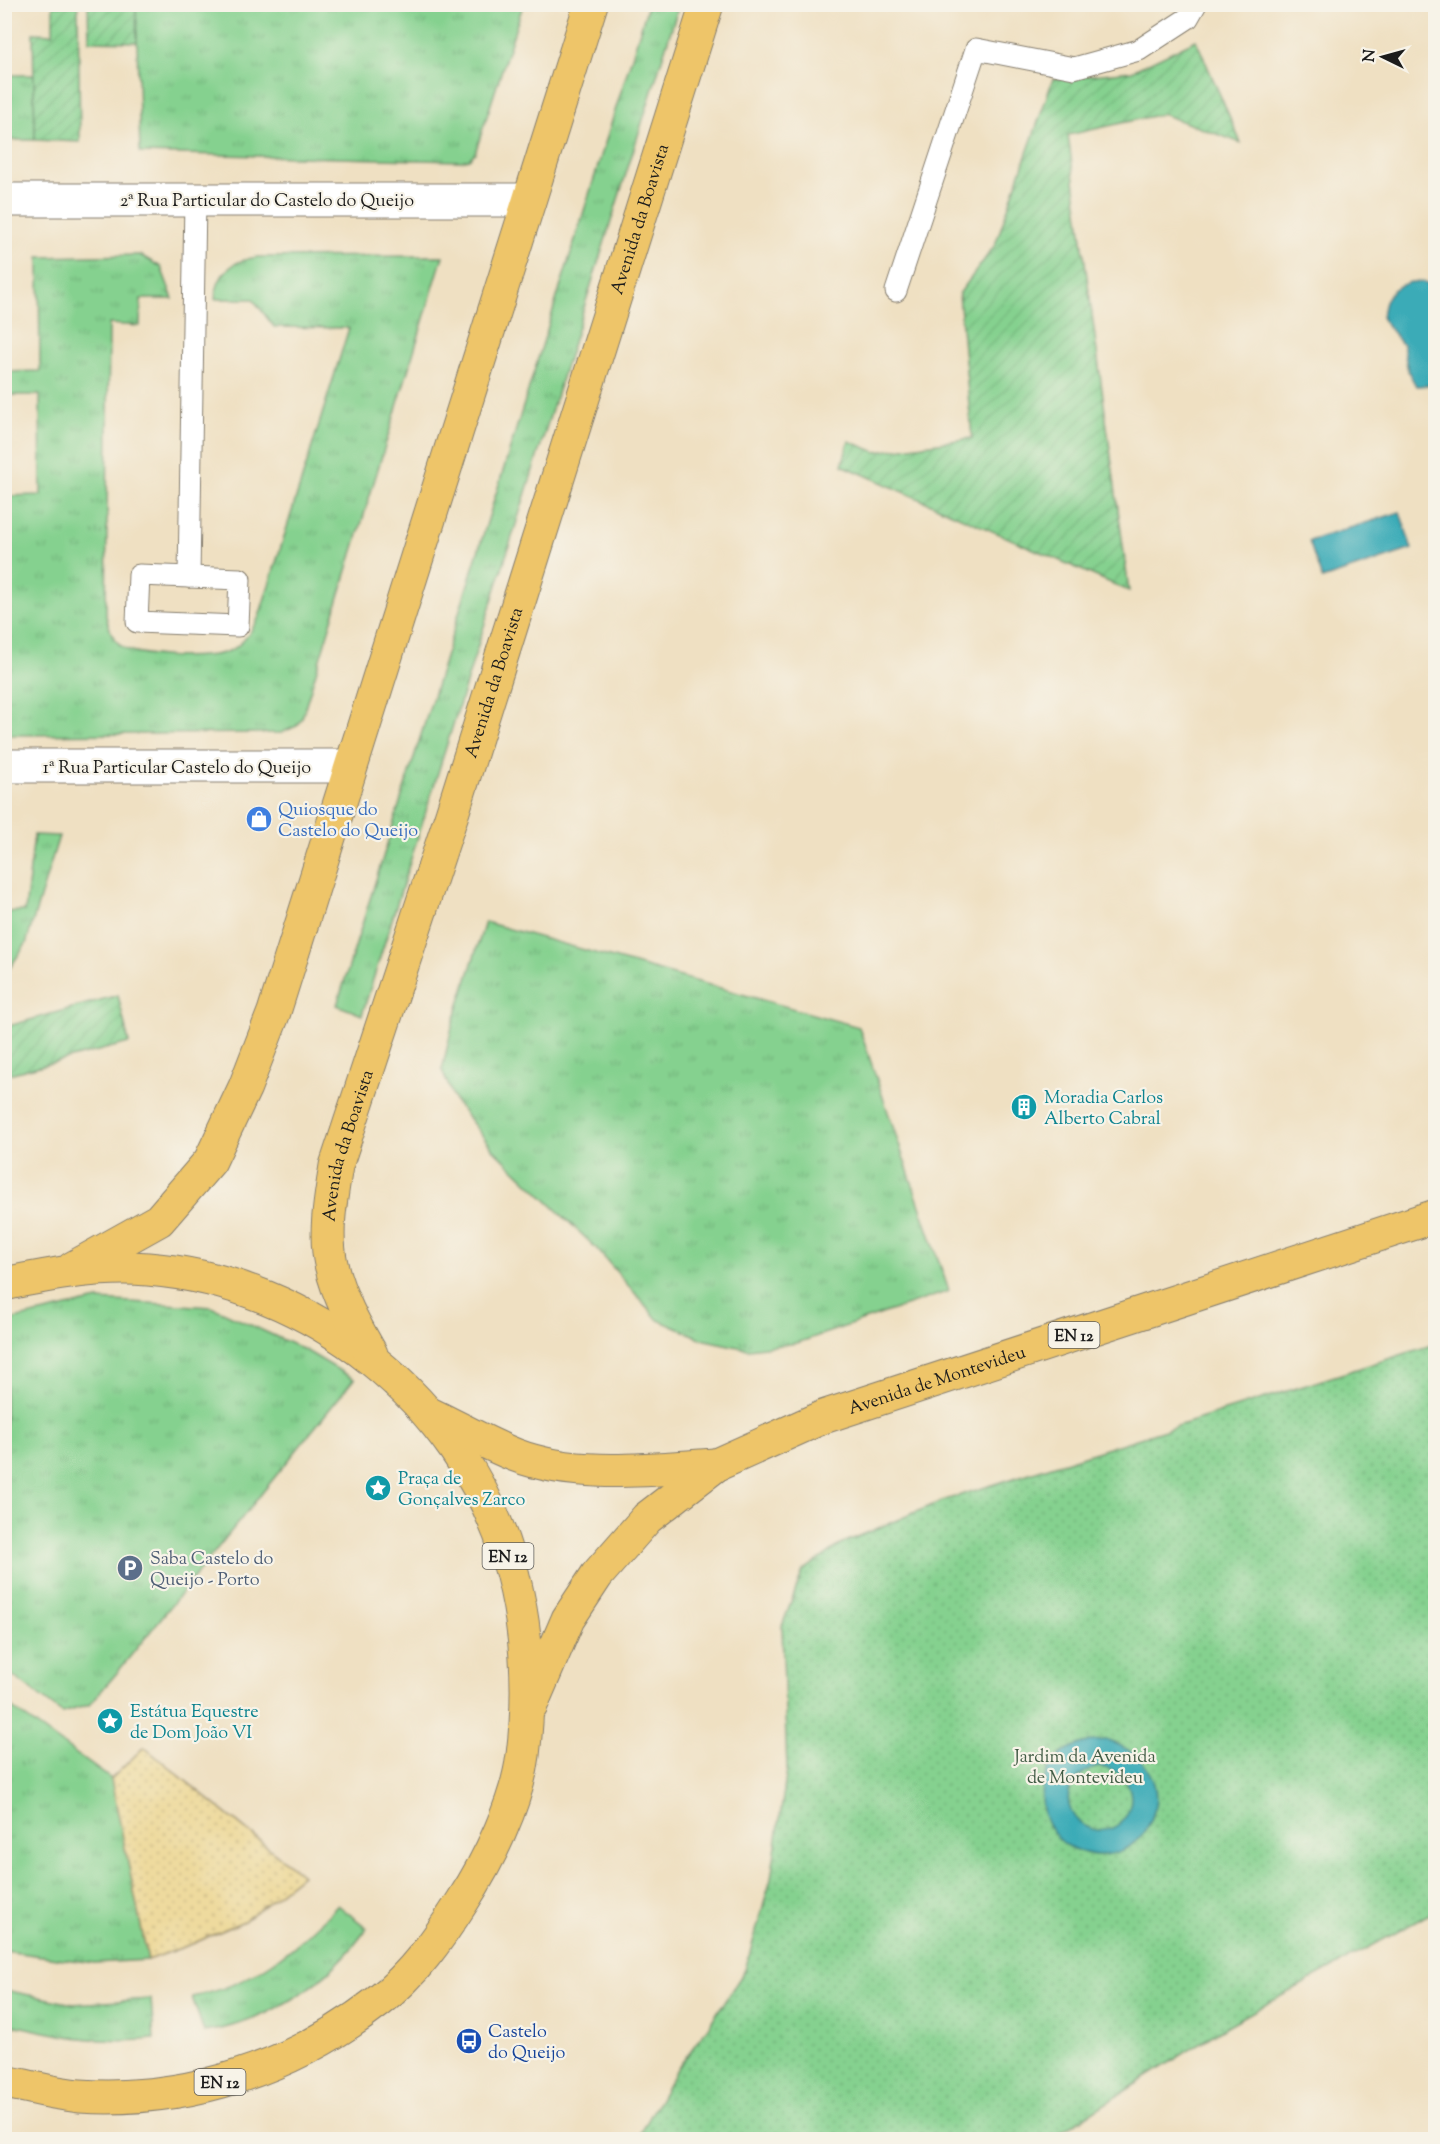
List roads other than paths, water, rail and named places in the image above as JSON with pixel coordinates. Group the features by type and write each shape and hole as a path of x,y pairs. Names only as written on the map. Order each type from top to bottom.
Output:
{"main road":[{"path":"69,1270 159,1220 210,1161 246,1087 274,1012 591,4"},
{"name":"Avenida da Boavista","path":"373,1358 347,1310 330,1263 329,1213 336,1166 452,814 707,4"},
{"name":"Avenida de Montevideu","path":"526,1718 567,1620 597,1575 647,1518 716,1465 823,1417 1436,1216"},
{"name":"EN 12","path":"4,1284 69,1270 149,1269 229,1283 303,1313 373,1358 430,1414 476,1482 508,1557 525,1637 526,1718 522,1759 512,1797 481,1874 437,1942 380,2000 312,2046 237,2078 159,2095 78,2096 4,2082"},
{"name":"Avenida de Montevideu","path":"430,1414 516,1456 566,1467 626,1470 716,1465"}],"street":[{"name":"2ª Rua Particular do Castelo do Queijo","path":"4,200 529,200"},
{"name":"1ª Rua Particular Castelo do Queijo","path":"4,766 350,766"}],"lane":[{"path":"896,291 976,49 1074,68 1139,50 1188,18 1196,4"},
{"path":"189,577 195,200"},
{"path":"139,575 189,577 240,579 238,626 137,622 139,575"}],"water":[{"path":"1411,282 1424,282 1435,287 1435,385 1416,386 1408,371 1403,345 1382,319 1384,305 1389,294 1398,287"},
{"path":"1400,512 1412,549 1322,579 1309,541"},
{"path":"1106,1740 1134,1754 1150,1774 1156,1796 1152,1818 1140,1837 1122,1850 1099,1855 1072,1848 1061,1841 1049,1827 1043,1809 1044,1780 1056,1758 1078,1745","holes":["1099,1767 1115,1771 1125,1780 1130,1791 1130,1804 1126,1815 1118,1825 1107,1830 1085,1826 1071,1811 1070,1788 1084,1772 1091,1769"]}],"place":[{"name":"Quiosque do Castelo do Queijo","path":"259,819"},
{"name":"Moradia Carlos Alberto Cabral","path":"1024,1107"},
{"name":"Praça de Gonçalves Zarco","path":"378,1488"},
{"name":"Saba Castelo do Queijo - Porto","path":"130,1568"},
{"name":"Estátua Equestre de Dom João VI","path":"110,1721"},
{"name":"Castelo do Queijo","path":"469,2041"}],"park label":[{"name":"Jardim da Avenida de Montevideu","path":"1085,1766"}]}
